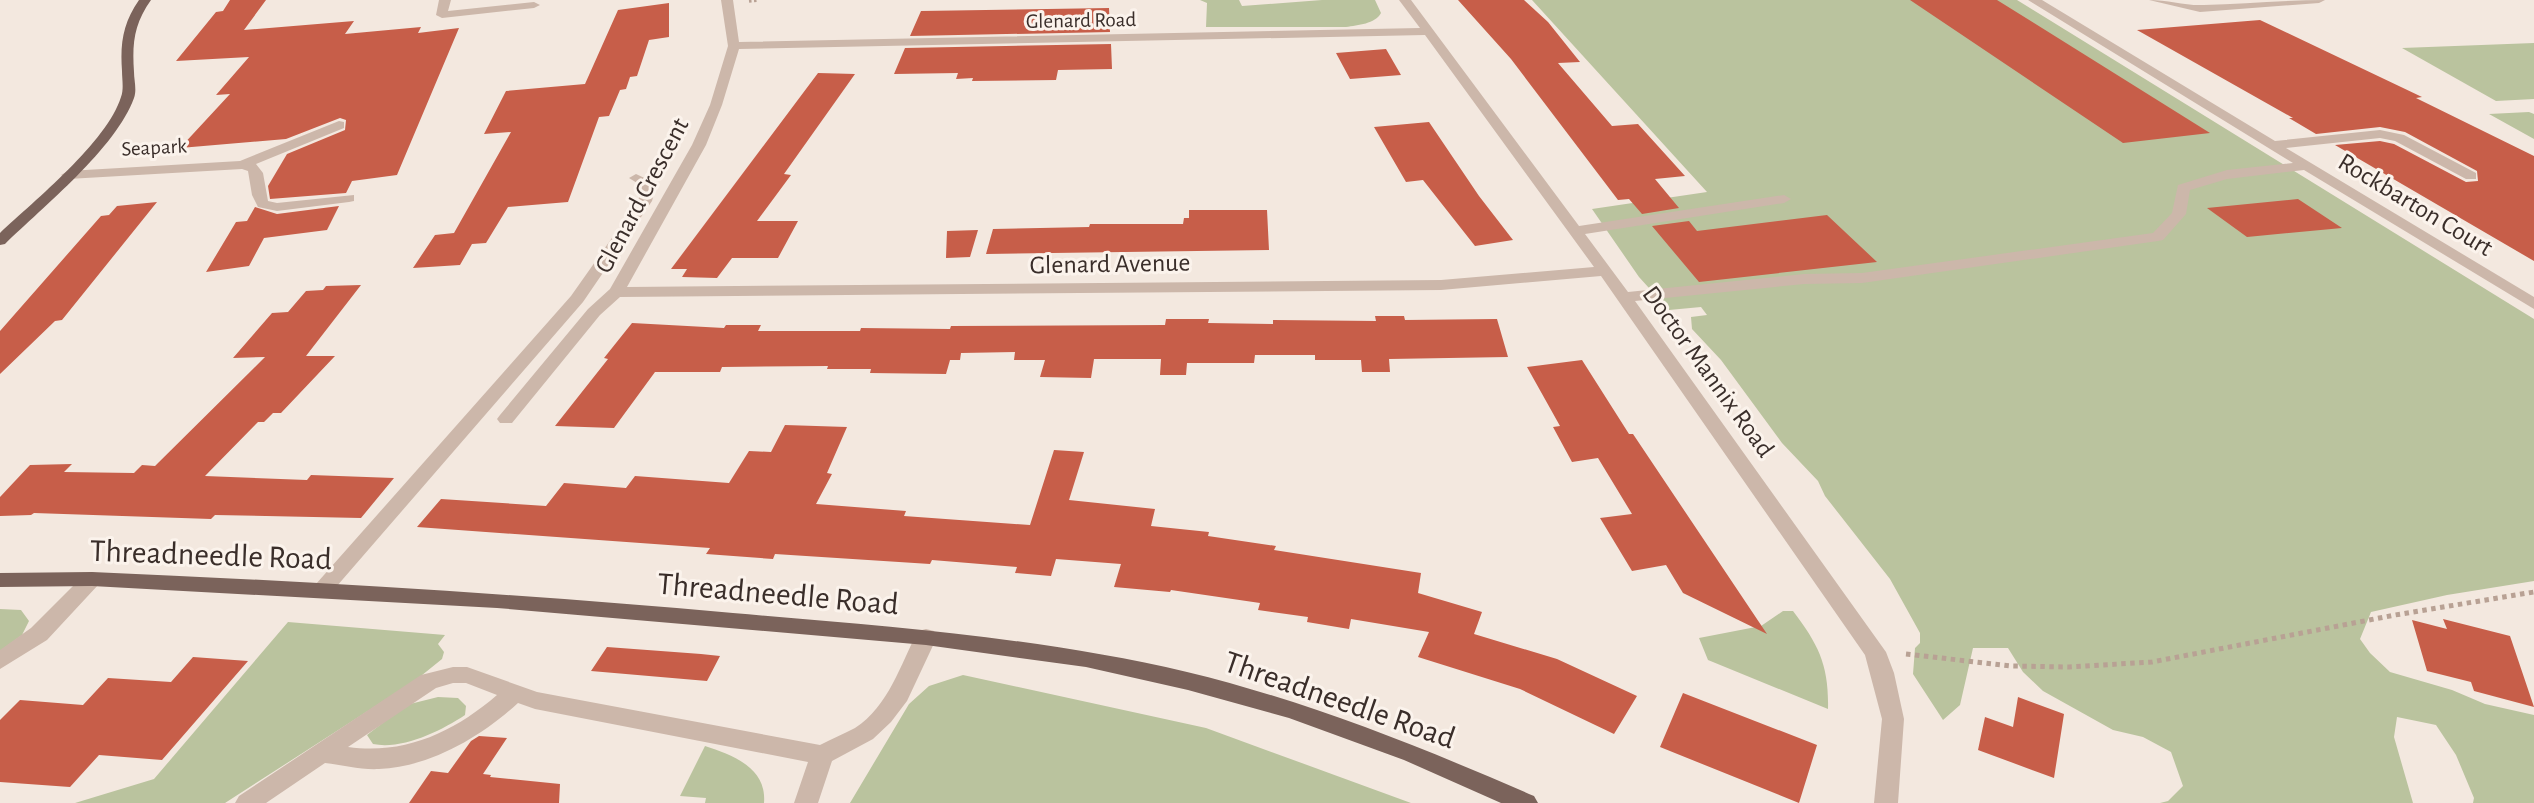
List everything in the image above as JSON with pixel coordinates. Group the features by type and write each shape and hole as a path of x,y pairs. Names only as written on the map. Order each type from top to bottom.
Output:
{"main road":[{"path":"0,241 68,175 109,129 129,96 125,37 135,13 145,0"},
{"name":"Threadneedle Road","path":"0,580 92,579 497,600 926,637 1086,659 1188,681 1279,706 1412,753 1526,803"}],"street":[{"path":"445,0 442,15 534,5"},
{"name":"Glenard Crescent","path":"506,419 594,312 616,292 699,145 716,105 734,46 727,0"},
{"name":"Doctor Mannix Road","path":"1405,0 1623,297 1875,652 1884,673 1893,719 1886,803"},
{"name":"Rockbarton Court","path":"2034,0 2534,304"},
{"path":"2155,0 2200,9 2319,0"},
{"name":"Glenard Road","path":"734,46 1428,31"},
{"name":"Seapark","path":"68,175 243,164 339,125"},
{"name":"Rockbarton Court","path":"2272,145 2379,134 2399,138 2471,176"},
{"path":"243,164 254,168 258,175 258,197 263,204 277,206 349,198"},
{"path":"1623,297 1804,279 1862,278 2158,237 2179,214 2183,188 2193,183 2212,177 2305,166"},
{"path":"323,589 577,299 645,201 650,184 636,178"},
{"path":"1574,230 1784,199"},
{"name":"Glenard Avenue","path":"616,292 1441,285 1604,271"},
{"path":"0,661 39,634 92,579"},
{"path":"250,802 429,681 453,675 467,675 535,700 821,755 865,733 883,716 899,695 926,637"},
{"path":"323,753 376,760 414,752 471,728 490,716 515,692"},
{"path":"806,803 821,755"}],"path":[{"path":"1906,654 2011,666 2069,667 2152,662 2395,615 2534,592"}],"green space":[{"path":"1200,0 1239,0 1242,6 1322,0 1375,0 1381,13 1370,22 1346,27 1206,27 1207,3"},
{"path":"1532,0 2017,0 2534,319 2534,581 2447,595 2371,612 2360,639 2390,672 2452,690 2485,704 2534,715 2534,803 2473,803 2474,798 2456,755 2436,725 2397,717 2394,737 2413,803 2160,803 2168,801 2183,786 2171,752 2143,737 2113,730 2043,691 2023,672 2008,648 1973,648 1960,705 1943,720 1913,674 1915,648 1920,643 1920,633 1890,579 1825,496 1818,481 1782,443 1721,360 1692,329 1691,317 1707,315 1701,307 1669,310 1639,277 1592,209 1707,192"},
{"path":"2534,43 2534,99 2496,101 2402,48"},
{"path":"2489,114 2534,114 2534,139"},
{"path":"0,609 21,610 29,621 22,635 0,651"},
{"path":"1783,611 1793,611 1816,646 1827,680 1828,709 1708,660 1699,638 1761,626"},
{"path":"288,622 445,635 438,644 444,652 442,659 416,680 225,803 75,803 154,779"},
{"path":"963,675 1206,728 1411,803 850,803 909,704 929,686"},
{"path":"438,697 458,698 466,706 465,715 433,733 409,742 373,744 367,735 406,705"},
{"path":"705,746 737,759 754,772 760,781 764,803 705,803 706,798 680,796"}],"building":[{"path":"230,0 266,0 244,30 354,21 345,34 421,27 418,33 459,28 397,175 352,181 346,193 270,199 268,186 287,154 345,130 346,120 340,118 286,139 180,148 230,94 216,95 249,57 176,61 216,12 223,11"},
{"path":"1458,0 1524,0 1548,22 1580,62 1558,63 1612,126 1638,124 1685,176 1655,179 1679,208 1642,214 1629,199 1618,200 1511,59"},
{"path":"1910,0 1997,0 2210,133 2123,143"},
{"path":"669,3 669,37 649,40 637,76 630,77 626,89 620,90 609,116 599,117 568,202 508,207 486,243 472,244 460,265 413,268 435,235 454,233 511,132 484,134 506,91 585,84 618,10"},
{"path":"1109,8 1110,32 910,36 921,11"},
{"path":"2260,20 2422,97 2416,98 2534,156 2534,261 2335,145 2380,141 2394,144 2466,182 2478,181 2477,171 2405,132 2380,127 2316,134 2289,118 2293,118 2137,30"},
{"path":"1111,44 1112,69 1058,70 1056,80 972,81 973,78 956,79 958,73 894,74 905,48"},
{"path":"1386,49 1401,75 1350,79 1336,53"},
{"path":"818,73 855,74 784,174 791,175 757,221 798,221 778,258 732,258 717,278 682,277 687,269 671,269"},
{"path":"1429,122 1479,196 1513,240 1475,246 1423,180 1406,182 1374,127"},
{"path":"2298,199 2342,228 2247,237 2207,208"},
{"path":"157,202 62,320 55,321 0,374 0,331 101,216 109,215 117,206"},
{"path":"339,206 327,230 264,238 249,266 206,272 236,222 247,221 255,207 277,214"},
{"path":"1189,210 1267,210 1269,250 986,254 993,229 1089,227 1090,224 1183,224 1184,218 1189,218"},
{"path":"1827,215 1877,262 1699,282 1652,226 1689,221 1697,231"},
{"path":"978,230 970,257 946,258 947,231"},
{"path":"361,285 306,356 335,356 281,413 273,413 264,422 258,422 205,476 307,480 311,475 394,478 361,518 215,515 211,519 34,513 0,516 0,497 30,465 72,464 64,472 134,473 142,465 155,466 265,357 233,358 272,313 288,312 306,291 323,290 326,286"},
{"path":"1375,316 1404,316 1405,320 1497,319 1508,357 1389,359 1390,372 1362,372 1361,360 1315,360 1315,355 1255,355 1254,363 1187,363 1186,375 1160,375 1161,359 1094,359 1091,378 1040,377 1045,360 1014,360 1015,352 961,353 960,360 950,360 946,374 870,373 871,369 827,369 828,366 722,367 720,372 655,372 614,428 555,426 608,359 604,358 632,323 724,328 726,325 761,325 758,331 860,331 861,328 950,329 951,326 1165,325 1166,319 1273,324 1273,320 1376,321"},
{"path":"1582,360 1629,434 1633,434 1767,634 1683,593 1666,565 1632,571 1600,518 1632,514 1598,458 1572,462 1553,427 1560,426 1527,367"},
{"path":"785,425 847,427 827,473 832,474 816,504 906,511 904,516 1030,525 1054,450 1084,452 1069,500 1155,509 1151,526 1209,532 1208,536 1276,546 1274,550 1421,573 1418,593 1482,612 1474,634 1557,659 1637,696 1614,734 1520,689 1418,657 1429,632 1351,619 1349,629 1307,622 1308,617 1258,610 1260,603 1171,590 1114,587 1121,564 1056,559 1051,576 1015,573 1017,567 932,560 930,564 775,554 773,559 706,554 710,548 417,527 441,499 546,506 564,483 626,488 635,476 729,483 749,451 771,452"},
{"path":"2443,619 2510,636 2534,707 2474,691 2471,682 2427,671 2412,620 2447,629"},
{"path":"607,647 720,656 707,681 591,671"},
{"path":"193,657 248,661 162,760 99,755 70,787 0,782 0,720 20,700 83,705 108,678 171,682"},
{"path":"1683,693 1817,745 1799,803 1660,747"},
{"path":"2018,697 2064,714 2054,778 1978,750 1985,717 2013,727"},
{"path":"479,736 507,738 483,774 560,784 559,803 409,803 431,771 448,773 471,741"}]}
